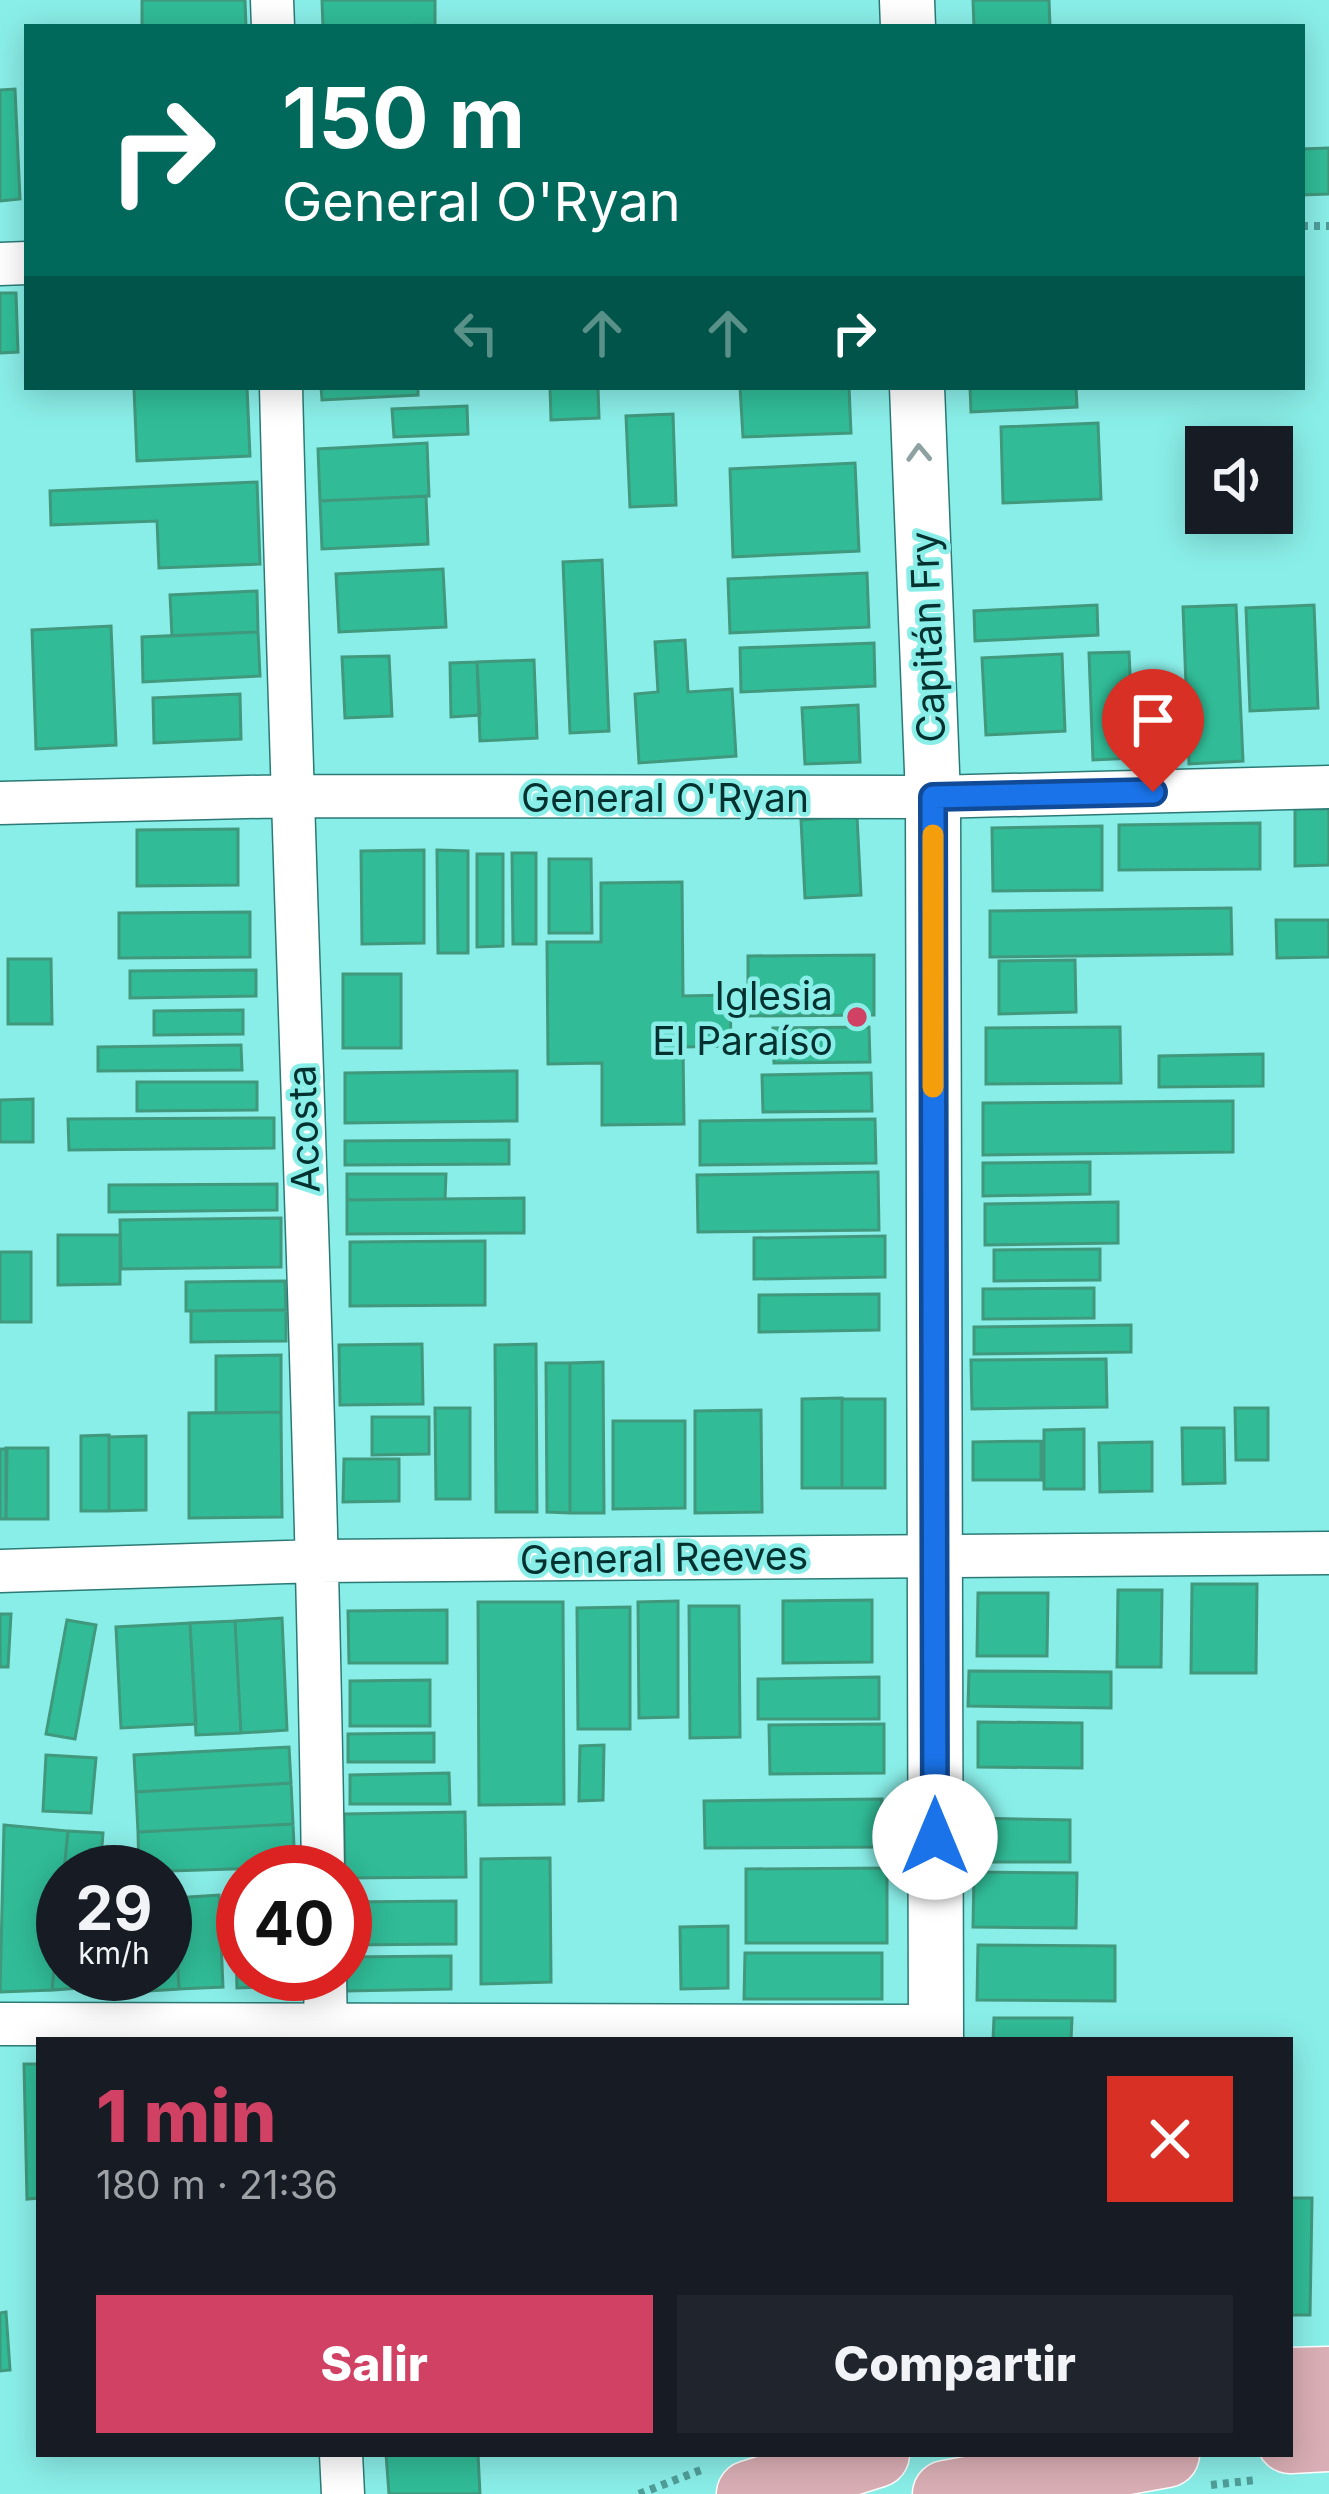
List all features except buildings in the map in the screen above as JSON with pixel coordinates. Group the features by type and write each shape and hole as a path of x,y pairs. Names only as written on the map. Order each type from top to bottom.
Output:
{"main road":[{"path":"1293,2381 1329,2380"},
{"path":"1293,2452 1329,2438"},
{"path":"750,2494 867,2457"},
{"path":"946,2494 1176,2471"}],"street":[{"name":"Acosta","path":"281,390 319,1561 323,1845"},
{"name":"Capitán Fry","path":"917,390 933,797 936,2033"},
{"name":"General O'Ryan","path":"0,803 291,796 933,797 1329,787"},
{"name":"General Reeves","path":"0,1571 319,1561 1329,1553"},
{"path":"325,2001 326,2032"},
{"path":"0,2024 326,2032 936,2033"},
{"path":"341,2457 343,2494"},
{"path":"940,2457 946,2494"}],"path":[{"path":"1176,2471 1274,2460"}],"slow traffic":[{"path":"933,835 933,1087"}],"place":[{"name":"Iglesia El Paraíso","path":"857,1017"}],"route":[{"path":"935,1837 933,797 1153,792"}]}
